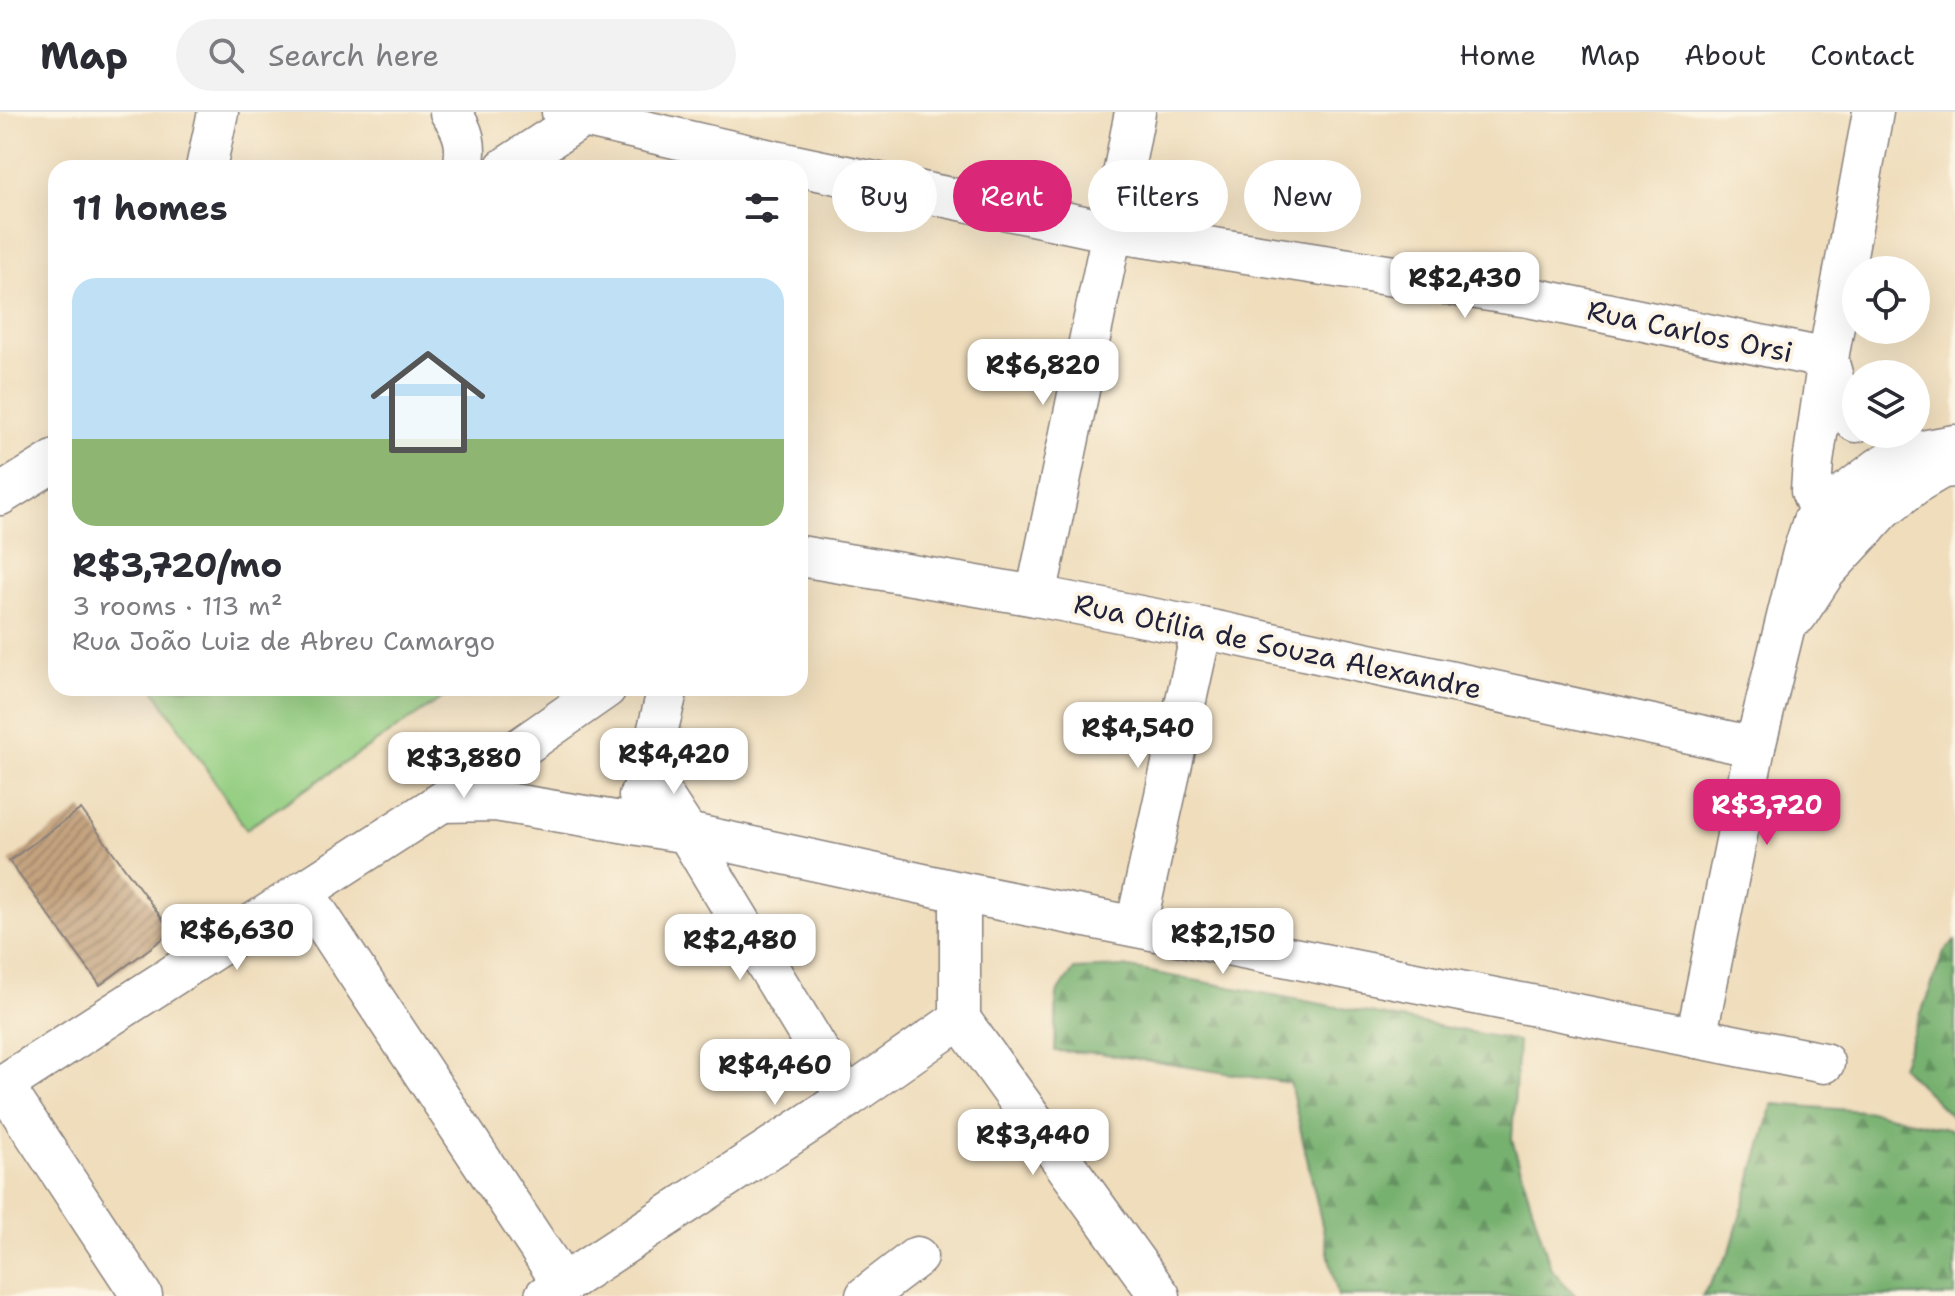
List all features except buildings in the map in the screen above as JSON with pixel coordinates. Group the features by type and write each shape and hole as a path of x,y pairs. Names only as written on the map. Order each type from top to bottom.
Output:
{"street":[{"path":"450,112 464,136 465,160"},
{"path":"1126,160 1135,112"},
{"path":"1820,513 1811,491 1813,462 1828,359 1873,112"},
{"path":"515,160 572,114"},
{"name":"Rua Carlos Orsi","path":"572,114 759,160"},
{"name":"Rua Carlos Orsi","path":"808,171 1088,227"},
{"path":"1036,596 1112,232"},
{"name":"Rua Carlos Orsi","path":"1112,232 1528,297 1828,359"},
{"path":"1828,359 1842,408"},
{"path":"1696,1038 1755,747 1813,521 1820,513 1955,445"},
{"path":"0,495 48,465"},
{"path":"1780,642 1883,482 1955,467"},
{"name":"Rua Otília de Souza Alexandre","path":"808,557 1202,628 1755,747"},
{"path":"1136,926 1202,628"},
{"path":"590,816 618,814 633,804 643,790 666,696"},
{"path":"142,1296 2,1086 469,784 592,698 626,706 651,717 659,727"},
{"path":"647,772 847,1098"},
{"path":"469,784 493,775 493,786 499,796 513,804"},
{"path":"469,784 477,800 687,833 960,892 1824,1063"},
{"path":"303,891 554,1290 847,1098 960,1019"},
{"path":"960,892 960,1019 1160,1296"},
{"path":"866,1296 917,1257"}],"green space":[{"path":"158,696 445,696 246,829"},
{"path":"1955,941 1955,1120 1901,1066 1944,952"},
{"path":"1124,967 1518,1041 1512,1140 1551,1269 1576,1296 1338,1296 1290,1083 1099,1053 1055,1051 1057,994 1074,969"},
{"path":"1773,1104 1875,1112 1955,1131 1955,1296 1702,1296 1730,1251"}]}
